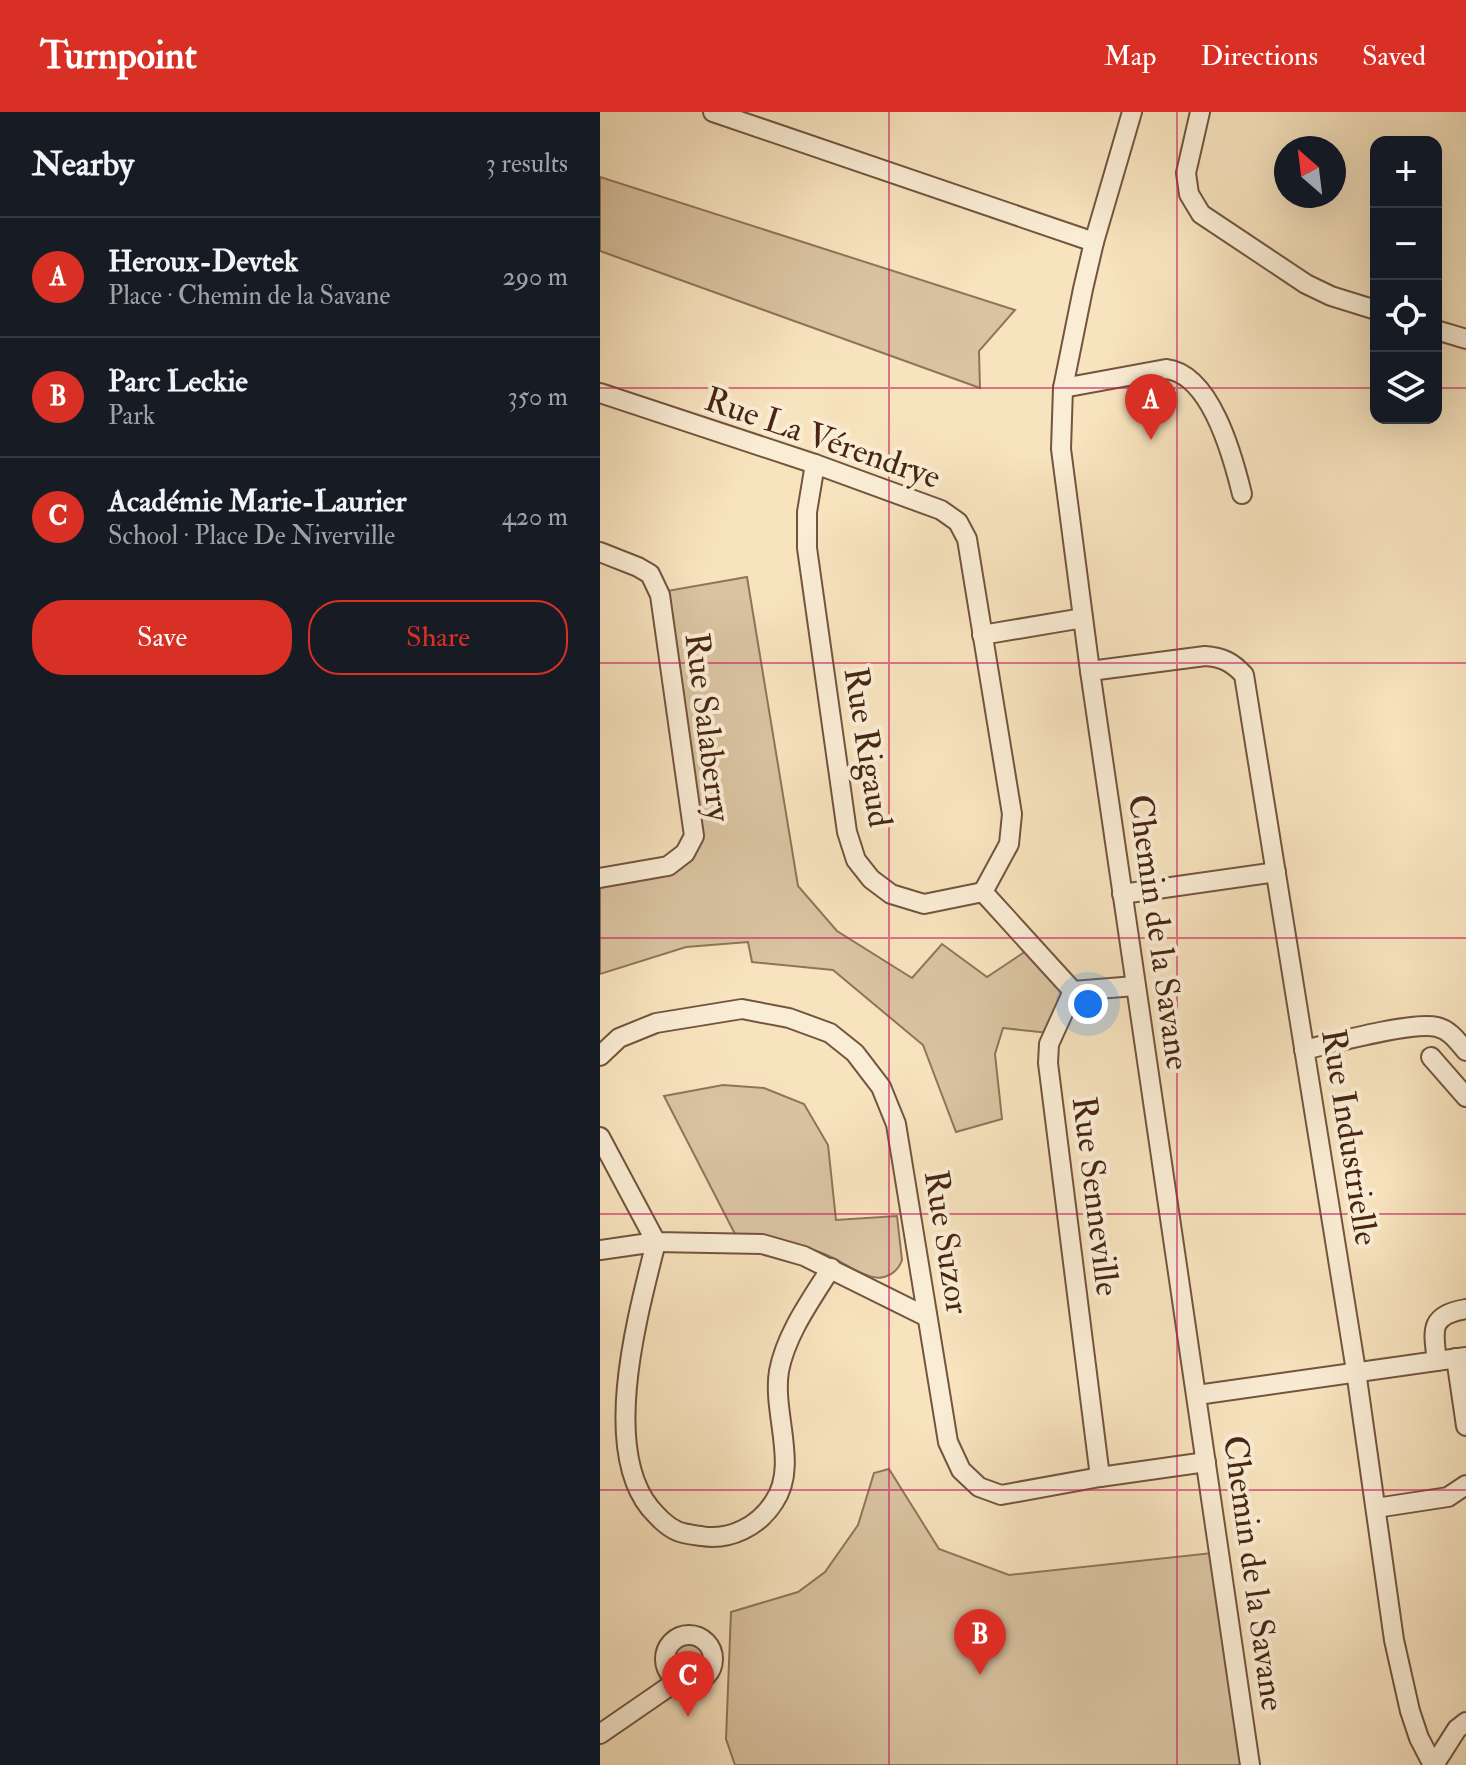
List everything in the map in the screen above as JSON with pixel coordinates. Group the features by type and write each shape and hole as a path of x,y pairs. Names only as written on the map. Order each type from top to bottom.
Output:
{"street":[{"path":"713,112 1094,242"},
{"name":"Chemin de la Savane","path":"1132,112 1094,242 1070,349 1063,388 1061,449 1135,986 1250,1765"},
{"path":"1200,112 1186,173 1189,194 1201,214 1306,284 1331,296 1370,308"},
{"path":"1442,332 1466,339"},
{"path":"1063,388 1166,369 1177,370 1189,377 1211,408 1232,451 1242,494"},
{"name":"Rue La Vérendrye","path":"600,393 815,464 941,510 958,522 967,539 1012,814 1009,844 983,892"},
{"name":"Rue Rigaud","path":"815,464 807,512 807,548 847,832 856,860 871,879 891,894 924,904 983,892"},
{"name":"Rue Salaberry","path":"600,552 650,574 660,595 694,836 685,853 668,866 600,878"},
{"path":"982,635 1083,618"},
{"name":"Rue Industrielle","path":"1090,671 1205,656 1231,662 1244,675 1356,1371 1394,1640 1419,1738 1434,1765"},
{"path":"1122,894 1276,872"},
{"path":"983,892 1073,991 1135,986"},
{"name":"Rue Senneville","path":"1073,991 1049,1044 1048,1063 1100,1477"},
{"name":"Rue Suzor","path":"600,1056 619,1038 656,1023 742,1009 789,1018 830,1033 855,1053 881,1087 896,1124 948,1442 961,1470 979,1487 1001,1495 1206,1462"},
{"path":"1304,1050 1408,1027 1437,1026 1450,1033 1466,1051"},
{"path":"1431,1057 1466,1097"},
{"path":"600,1137 656,1242 631,1343 626,1389 626,1442 632,1473 645,1501 660,1520 678,1532 706,1537 727,1535 751,1527 777,1499 784,1482 785,1465 777,1399 779,1371 788,1343 807,1305 831,1268"},
{"path":"600,1250 656,1242 762,1244 804,1256 927,1317"},
{"path":"1466,1309 1442,1316 1434,1330 1453,1358 1466,1426"},
{"path":"1197,1395 1453,1358"},
{"path":"1376,1508 1448,1497 1466,1485"},
{"path":"600,1734 677,1681"},
{"path":"1434,1765 1457,1729 1466,1722"}],"shaded area":[{"path":"600,177 1015,310 979,351 980,388 600,251"},
{"path":"747,577 798,886 837,931 912,978 942,944 987,977 1026,951 1069,999 1049,1033 1003,1028 995,1054 1002,1119 956,1132 923,1045 833,970 752,962 748,942 686,947 600,974 600,882 692,853 667,591"},
{"path":"723,1085 764,1088 804,1104 828,1145 836,1220 897,1216 902,1260 894,1271 887,1276 873,1277 811,1249 736,1236 664,1096"},
{"path":"889,1469 939,1549 1009,1575 1212,1553 1246,1765 735,1765 726,1739 731,1612 798,1592 825,1572 858,1525 874,1473"},
{"path":"691,1640 704,1646 710,1659 704,1672 691,1678 678,1672 672,1659 678,1646"}],"place":[{"name":"Heroux-Devtek","path":"1151,440"},
{"name":"Parc Leckie","path":"980,1675"},
{"name":"Académie Marie-Laurier","path":"688,1717"}]}
